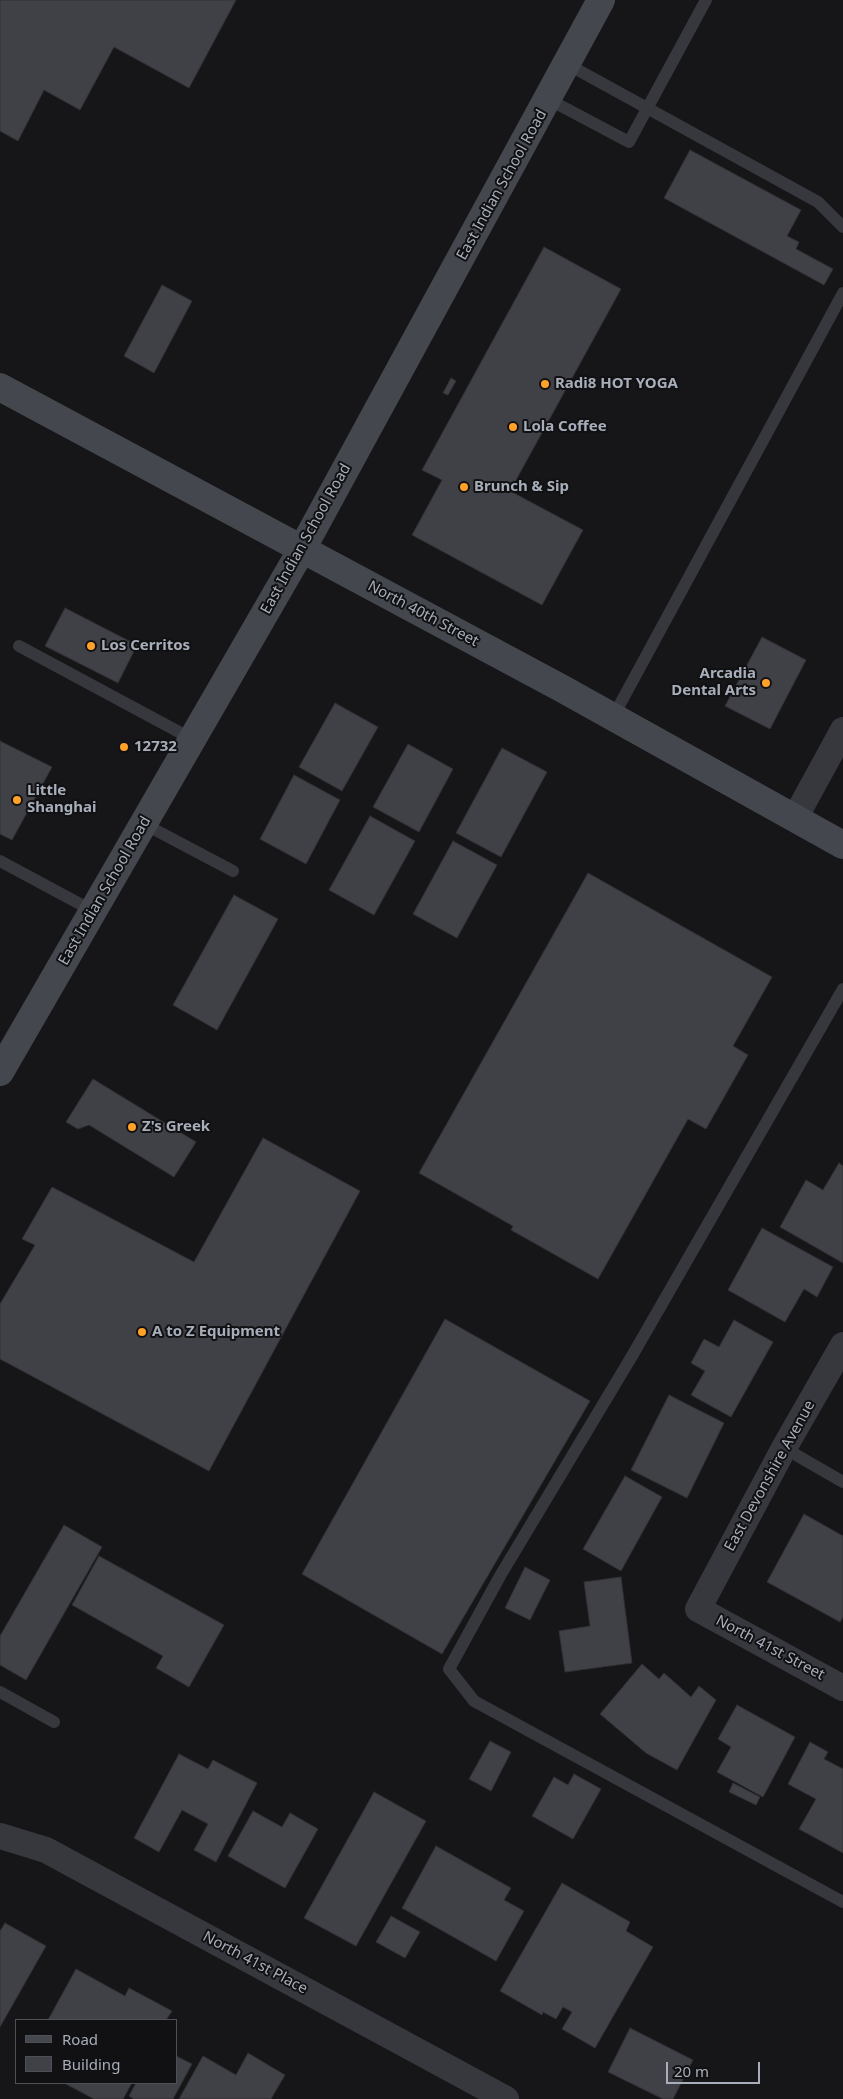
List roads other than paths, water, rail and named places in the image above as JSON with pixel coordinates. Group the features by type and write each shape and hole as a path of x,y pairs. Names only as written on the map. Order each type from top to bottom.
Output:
{"main road":[{"name":"East Indian School Road","path":"0,1072 302,549 601,0"},
{"name":"North 40th Street","path":"0,386 614,718 843,845"}],"street":[{"path":"795,818 843,730"},
{"name":"East Devonshire Avenue","path":"698,1609 784,1448 843,1345"},
{"name":"North 41st Street","path":"698,1609 843,1688"},
{"name":"North 41st Place","path":"0,1836 46,1850 506,2099"}],"lane":[{"path":"548,99 629,142 706,0"},
{"path":"566,64 818,202 843,227"},
{"path":"614,718 843,292"},
{"path":"20,646 192,739"},
{"path":"144,824 233,871"},
{"path":"0,861 93,911"},
{"path":"843,989 632,1356 500,1576 449,1669 474,1701 843,1902"},
{"path":"784,1448 843,1482"},
{"path":"0,1692 54,1722"}],"place":[{"name":"Radi8 HOT YOGA","path":"545,384"},
{"name":"Lola Coffee","path":"513,427"},
{"name":"Brunch & Sip","path":"464,487"},
{"name":"Los Cerritos","path":"91,646"},
{"name":"Arcadia Dental Arts","path":"766,683"},
{"name":"12732","path":"124,747"},
{"name":"Little Shanghai","path":"17,800"},
{"name":"Z's Greek","path":"132,1127"},
{"name":"A to Z Equipment","path":"142,1332"}]}
